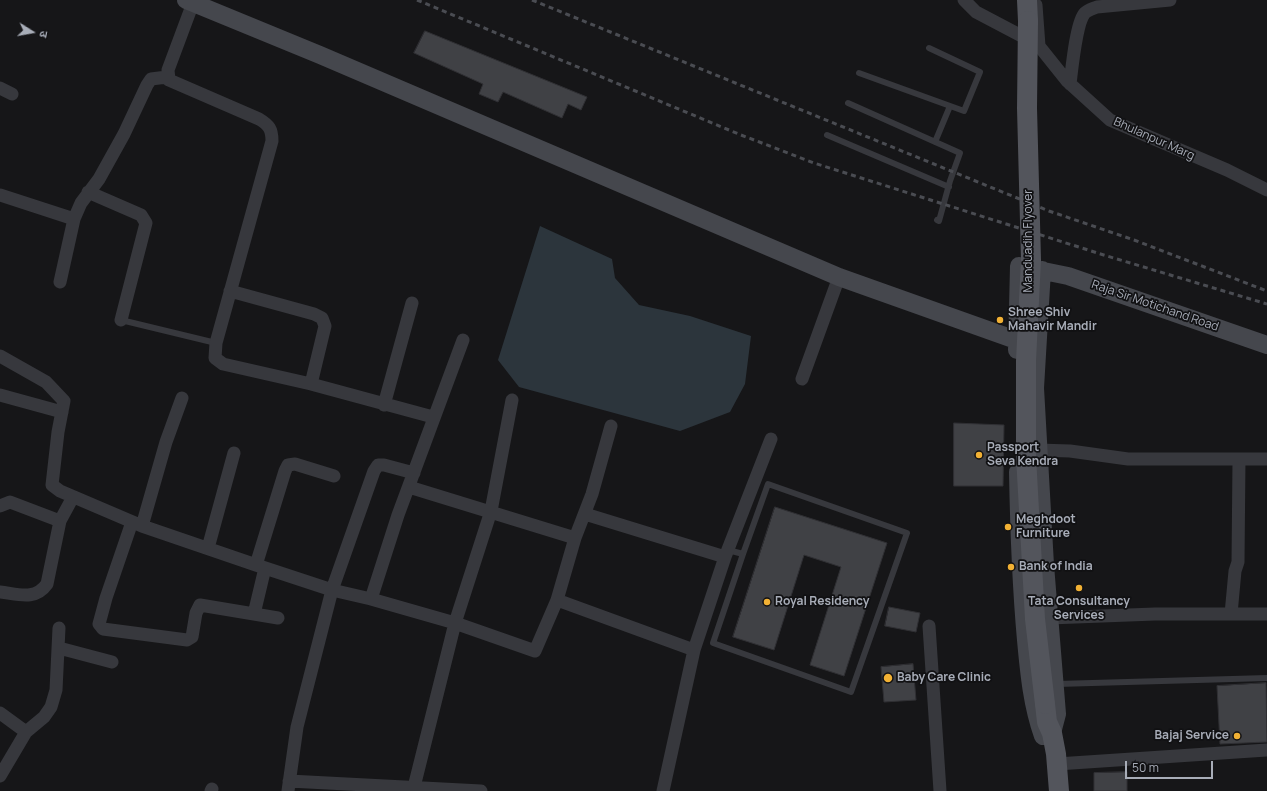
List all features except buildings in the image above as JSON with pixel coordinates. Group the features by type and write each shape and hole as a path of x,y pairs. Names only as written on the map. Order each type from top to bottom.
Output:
{"main road":[{"name":"Manduadih Flyover","path":"1027,0 1028,159 1031,260 1026,361 1026,456 1035,619 1046,724"},
{"path":"1046,724 1057,764 1059,791"},
{"path":"1046,724 1048,791"}],"street":[{"path":"964,0 976,12 1039,46"},
{"path":"1036,0 1039,46"},
{"path":"1070,84 1079,25 1083,15 1088,10 1097,7 1170,0"},
{"path":"433,417 310,384 223,364 215,358 216,343 272,141 272,131 269,125 259,119 172,83 167,77 189,2 320,55 839,277 1016,340 1038,346"},
{"name":"Bhulanpur Marg","path":"1039,46 1070,84 1110,120 1228,170 1267,190"},
{"path":"60,282 74,219 88,192 99,179 124,134 151,79 167,77"},
{"path":"0,88 12,94"},
{"path":"88,192 141,215 146,223 122,320"},
{"path":"0,195 74,219"},
{"name":"Raja Sir Motichand Road","path":"1016,340 1018,266 1068,276 1267,345"},
{"path":"1016,340 1019,538 1022,590 1030,681 1035,713 1046,724 1057,714 1049,618 1035,388 1042,270"},
{"path":"802,379 839,277"},
{"path":"230,290 314,314 322,318 325,326 310,384"},
{"path":"384,405 412,303"},
{"path":"371,599 398,515 433,417 463,340"},
{"path":"0,356 46,382 64,401 52,485 60,492 137,524 261,567 332,590 371,599 455,623 535,652 557,600 575,538 585,514 611,426"},
{"path":"0,395 62,412"},
{"path":"182,398 137,524 106,598 100,624 103,629 187,640 192,637 196,613 200,605 278,618"},
{"path":"414,787 455,623 491,511 512,400"},
{"path":"663,791 694,650 726,554 772,439"},
{"path":"1038,450 1070,451 1128,459 1267,459"},
{"path":"208,548 234,453"},
{"path":"1231,614 1235,571 1238,562 1239,459"},
{"path":"254,614 261,567 285,471 288,465 295,464 334,476"},
{"path":"414,473 384,465 378,465 374,471 332,590 297,727 288,786 414,787 430,790 481,791"},
{"path":"409,487 575,538"},
{"path":"0,596 35,595 43,590 47,584 60,521 73,497"},
{"path":"1,509 10,502 60,521"},
{"path":"585,514 726,554"},
{"path":"557,600 694,650"},
{"path":"1049,618 1155,614 1267,614"},
{"path":"929,626 940,791"},
{"path":"0,776 26,732 44,717 51,707 56,690 59,628"},
{"path":"59,648 112,662"},
{"path":"0,713 26,732"},
{"path":"1057,764 1267,750"}],"lane":[{"path":"859,72 964,111 980,72 929,48"},
{"path":"848,104 960,153 940,221 937,220"},
{"path":"934,142 950,106"},
{"path":"826,135 949,187"},
{"path":"122,320 216,343"},
{"path":"768,484 907,533 852,692 712,643 743,554 768,484"},
{"path":"726,554 743,554"},
{"path":"1055,684 1267,678"}],"shaded area":[{"path":"540,226 612,259 615,278 639,305 690,316 751,336 745,384 730,412 680,431 519,387 498,360"}],"railway":[{"path":"417,0 741,135 814,163 1107,256 1267,304"},
{"path":"532,0 1049,211 1134,240 1267,291"}],"place":[{"name":"Shree Shiv Mahavir Mandir","path":"1000,320"},
{"name":"Passport Seva Kendra","path":"979,455"},
{"name":"Meghdoot Furniture","path":"1008,527"},
{"name":"Bank of India","path":"1011,567"},
{"name":"Tata Consultancy Services","path":"1079,588"},
{"name":"Royal Residency","path":"767,602"},
{"name":"Baby Care Clinic","path":"888,678"},
{"name":"Bajaj Service","path":"1237,736"}]}
